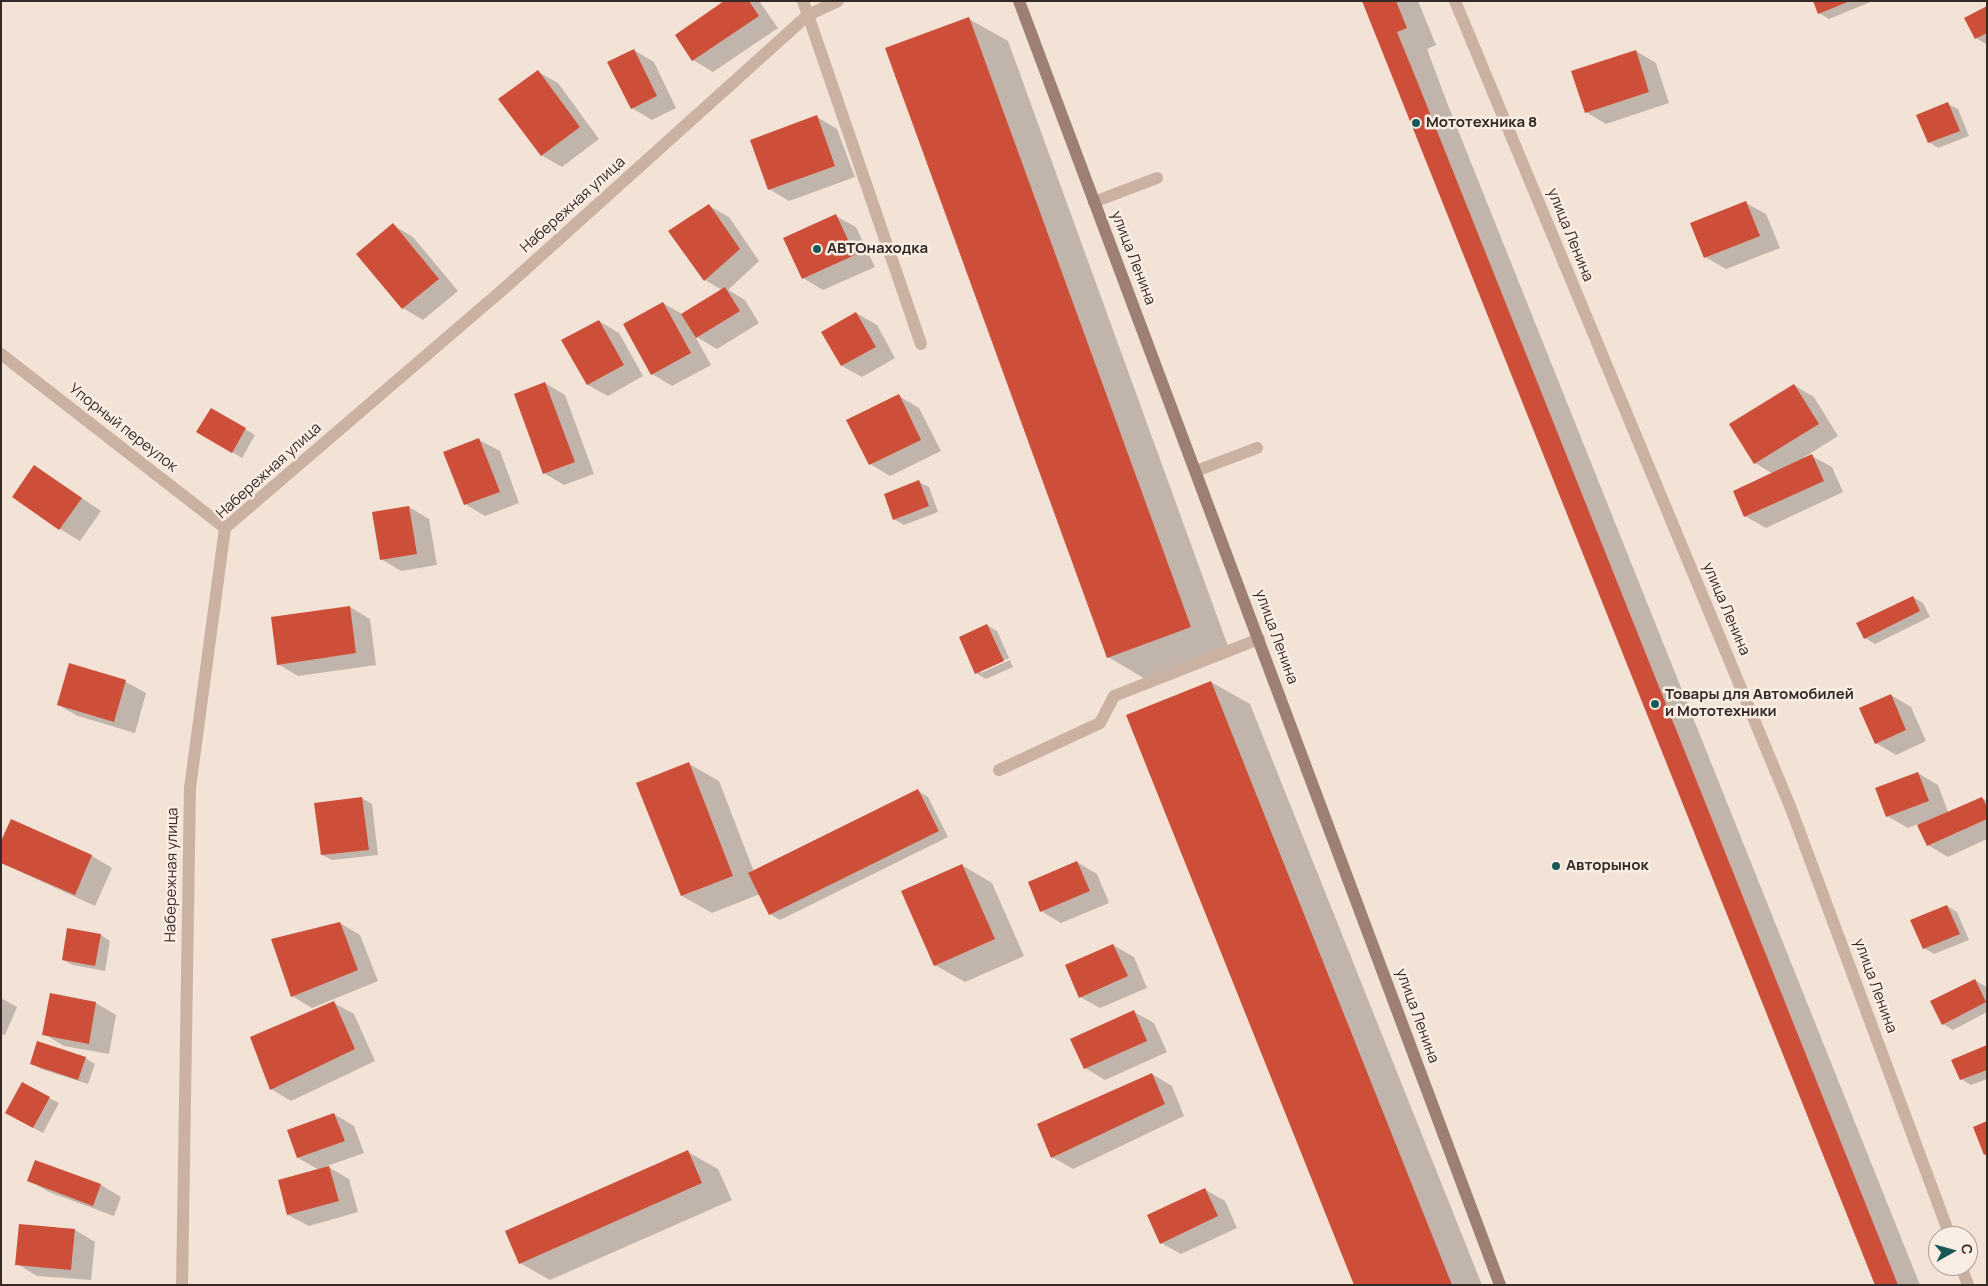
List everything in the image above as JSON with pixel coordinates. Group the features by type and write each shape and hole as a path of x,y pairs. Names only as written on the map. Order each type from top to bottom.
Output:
{"main road":[{"name":"улица Ленина","path":"1019,1 1500,1285"}],"street":[{"path":"803,1 921,344"},
{"name":"Набережная улица","path":"182,1285 190,788 226,528 507,286 808,15 838,1"},
{"name":"улица Ленина","path":"1456,2 1790,806 1946,1226"},
{"path":"1094,202 1157,178"},
{"name":"Упорный переулок","path":"1,354 226,528"},
{"path":"1196,471 1257,448"},
{"path":"999,770 1100,723 1114,696 1259,639"}],"building":[{"path":"724,1 749,1 759,16 692,61 675,35"},
{"name":"Товары для Автомобилей и Мототехники","path":"1362,1 1396,1 1407,28 1397,32 1898,1285 1875,1285"},
{"path":"1813,1 1850,1 1818,14"},
{"path":"1987,6 1987,33 1975,39 1964,18"},
{"path":"969,17 1191,627 1107,658 885,48"},
{"path":"634,49 657,96 631,109 607,62"},
{"path":"1636,50 1649,92 1585,113 1571,71"},
{"path":"538,70 580,127 541,156 498,99"},
{"path":"1948,102 1960,131 1928,143 1916,115"},
{"path":"817,115 835,166 768,190 750,140"},
{"path":"1746,201 1760,236 1704,258 1690,223"},
{"path":"709,204 740,249 704,281 668,231"},
{"path":"836,214 855,255 802,279 783,238"},
{"path":"393,223 439,279 402,309 356,254"},
{"path":"725,287 740,311 696,338 681,314"},
{"path":"663,302 691,353 651,375 623,324"},
{"path":"856,312 876,347 841,366 821,332"},
{"path":"599,320 624,365 587,385 561,340"},
{"path":"545,382 575,462 543,474 514,394"},
{"path":"1794,384 1819,424 1754,464 1729,424"},
{"path":"899,394 921,440 869,465 846,420"},
{"path":"211,408 246,428 232,453 196,432"},
{"path":"479,438 500,492 464,505 443,452"},
{"path":"1812,454 1824,481 1744,517 1733,491"},
{"path":"34,465 82,498 59,530 12,497"},
{"path":"919,480 929,506 893,520 884,494"},
{"path":"409,506 417,554 380,560 372,512"},
{"path":"1913,596 1920,611 1864,639 1856,623"},
{"path":"350,606 356,653 277,665 271,617"},
{"path":"987,624 1004,661 975,674 959,637"},
{"path":"69,663 126,680 114,722 57,705"},
{"path":"1211,681 1452,1285 1354,1285 1126,715"},
{"path":"1891,694 1906,730 1875,744 1859,708"},
{"path":"689,762 733,876 681,896 636,783"},
{"path":"1918,772 1929,801 1886,817 1875,788"},
{"path":"918,789 939,831 769,915 748,873"},
{"path":"362,797 369,850 321,855 314,803"},
{"path":"1982,797 1987,807 1987,819 1927,846 1917,825"},
{"path":"11,819 92,855 75,895 1,863 1,841"},
{"path":"1077,861 1090,891 1040,912 1028,882"},
{"path":"962,864 995,939 934,966 901,891"},
{"path":"1947,905 1960,934 1923,949 1910,920"},
{"path":"340,922 358,970 291,997 271,939"},
{"path":"67,928 101,934 95,966 62,960"},
{"path":"1113,944 1128,976 1079,998 1065,965"},
{"path":"1975,979 1986,1002 1942,1025 1930,1001"},
{"path":"50,993 96,1002 89,1044 42,1035"},
{"path":"334,1001 355,1049 270,1090 250,1037"},
{"path":"1134,1010 1147,1041 1084,1069 1070,1039"},
{"path":"37,1041 86,1057 78,1080 30,1064"},
{"path":"1987,1045 1987,1070 1960,1080 1951,1060"},
{"path":"1152,1073 1165,1104 1051,1158 1037,1124"},
{"path":"22,1082 50,1097 33,1128 5,1113"},
{"path":"334,1113 345,1141 297,1158 287,1130"},
{"path":"1987,1121 1987,1154 1984,1155 1973,1127"},
{"path":"688,1150 702,1183 519,1264 505,1231"},
{"path":"35,1160 101,1184 93,1206 27,1181"},
{"path":"329,1166 339,1201 287,1215 278,1180"},
{"path":"1205,1188 1218,1216 1160,1244 1147,1215"},
{"path":"19,1224 75,1229 71,1270 15,1265"}],"place":[{"name":"Мототехника 8","path":"1416,123"},
{"name":"АВТОнаходка","path":"817,249"},
{"name":"Товары для Автомобилей и Мототехники","path":"1655,704"},
{"name":"Авторынок","path":"1556,866"}]}
